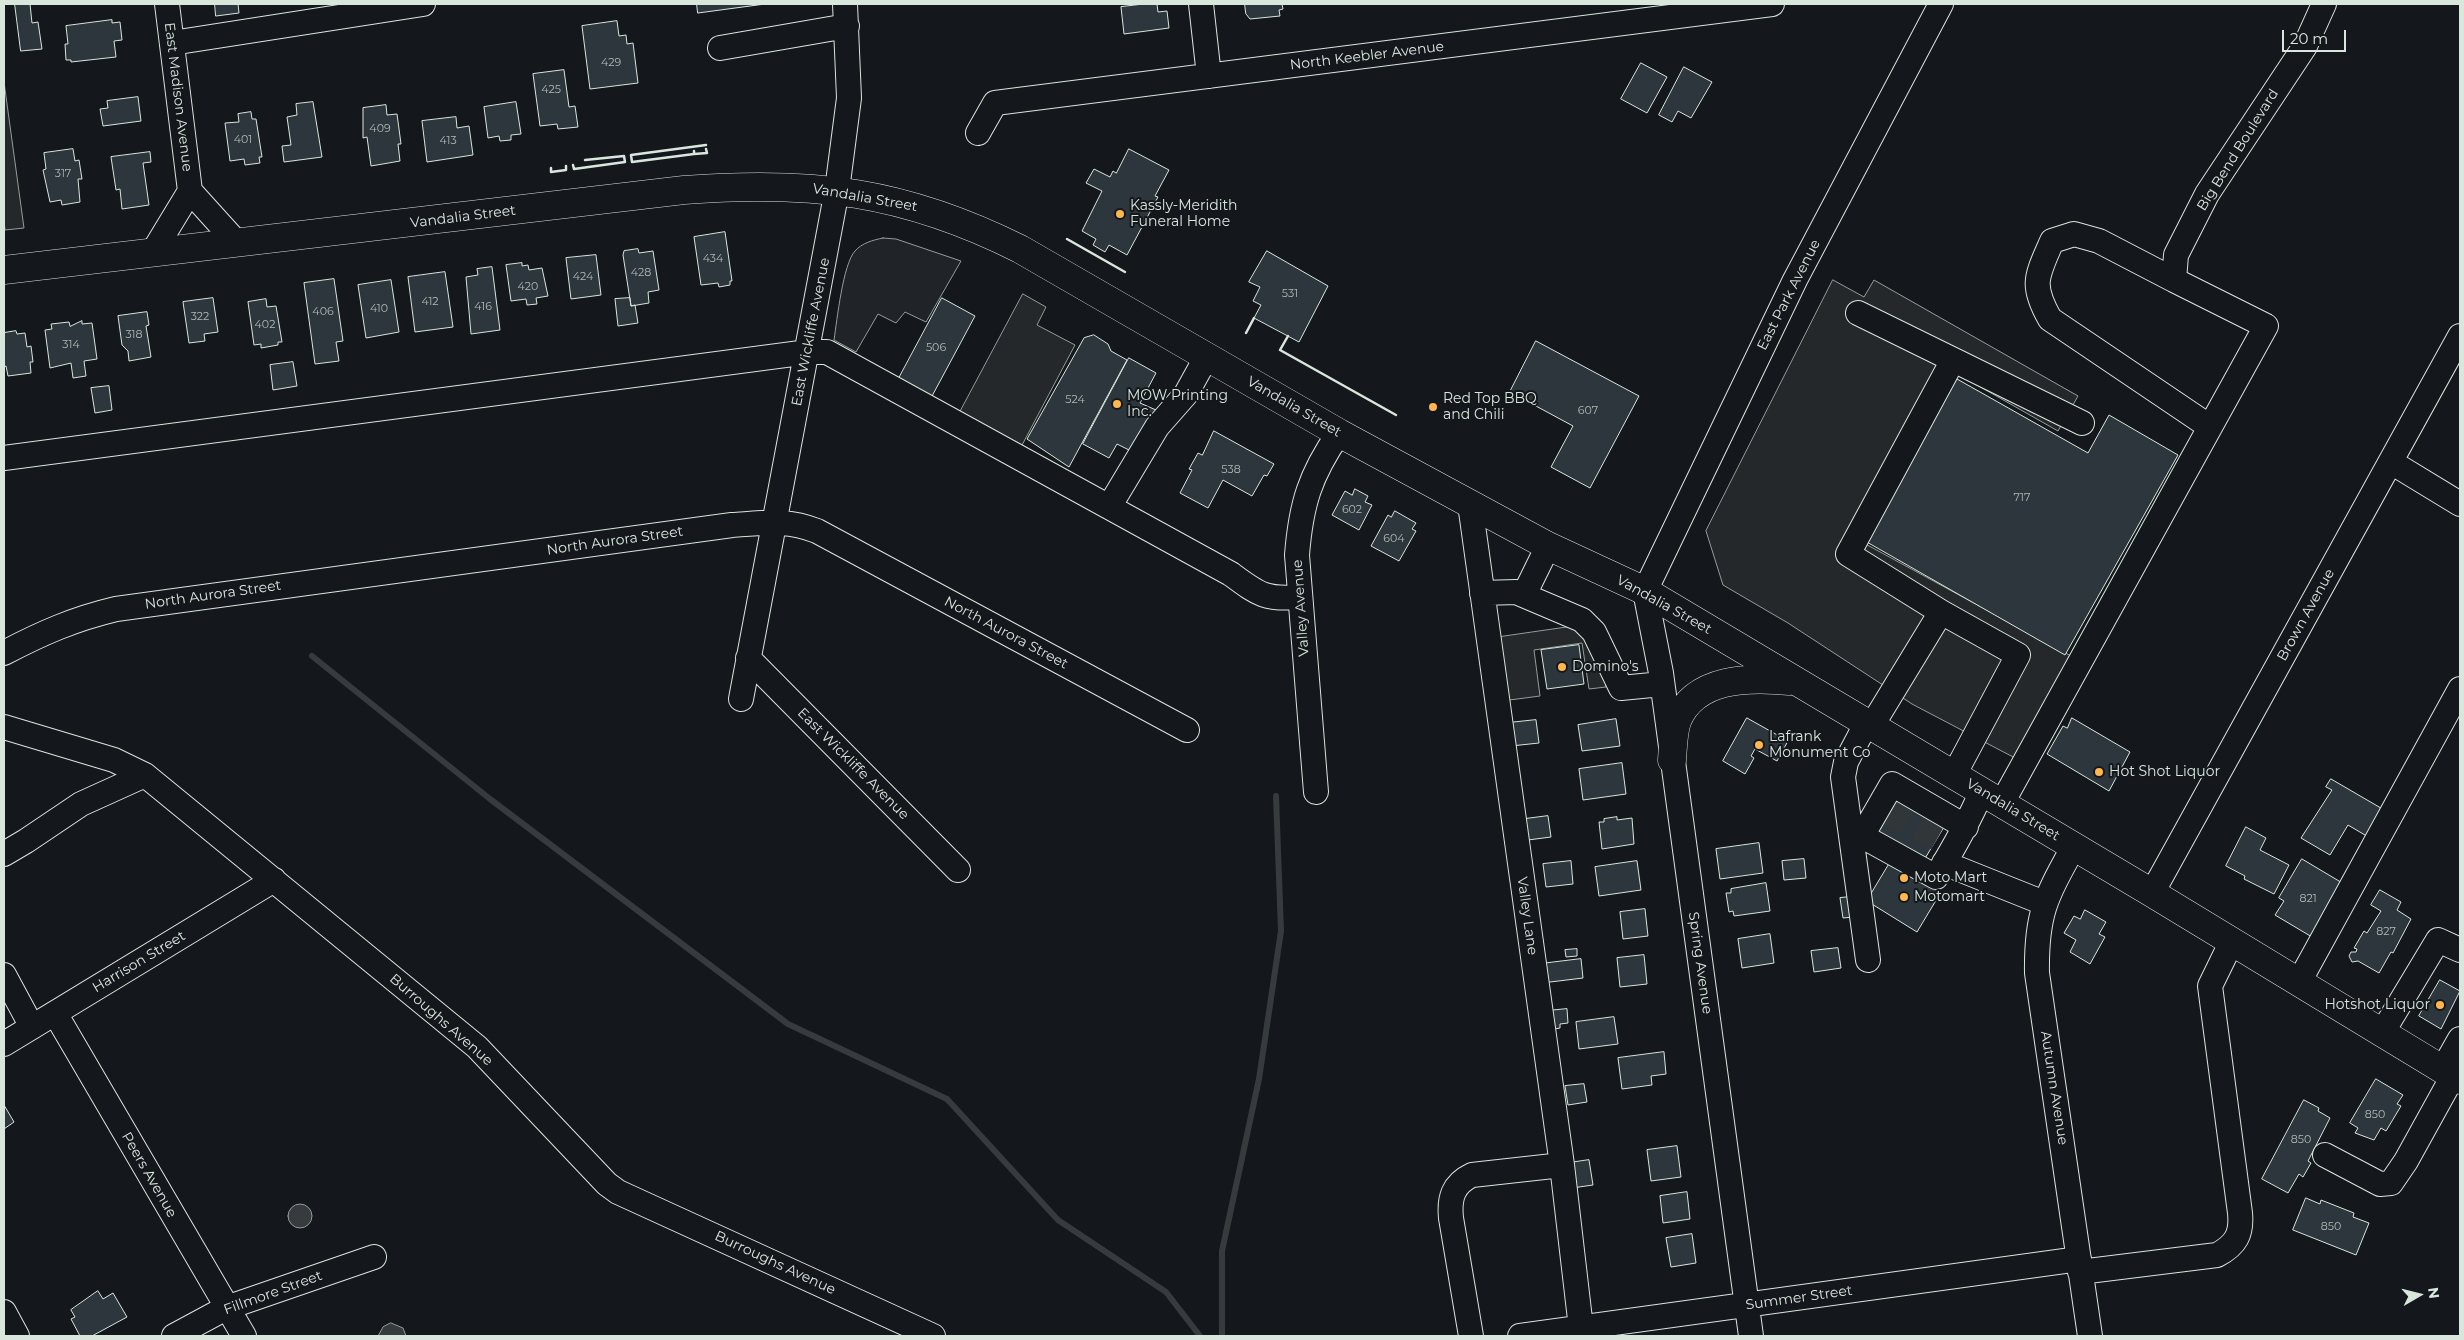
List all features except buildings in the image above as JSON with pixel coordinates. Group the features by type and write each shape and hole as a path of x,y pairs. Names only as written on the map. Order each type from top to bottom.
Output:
{"main road":[{"name":"Vandalia Street","path":"4,270 684,190 766,186 837,190 906,203 993,236 1207,356 1339,433 1548,546 1646,591 1795,682 2074,846 2452,1075"},
{"path":"1672,760 1676,723 1684,708 1694,696 1721,684 1752,679 1795,682"}],"street":[{"name":"East Madison Avenue","path":"167,4 190,191"},
{"path":"172,43 423,4"},
{"path":"1201,4 1209,76"},
{"name":"North Keebler Avenue","path":"978,133 995,104 1772,4"},
{"name":"East Park Avenue","path":"1646,591 1795,280 1941,4"},
{"name":"Big Bend Boulevard","path":"2174,280 2176,255 2207,194 2305,46 2324,4"},
{"path":"720,48 846,15"},
{"name":"East Wickliffe Avenue","path":"741,699 808,352 837,190 848,98 846,15"},
{"path":"153,252 190,191 237,243"},
{"path":"1856,832 1936,877 1945,850 1992,797 2210,427 2266,326 2099,241 2074,234 2052,241 2038,275 2039,298 2050,319 2210,427"},
{"path":"1858,314 2082,424"},
{"name":"Brown Avenue","path":"2152,893 2460,336"},
{"path":"4,458 808,352 827,352 1232,574 1258,594 1282,599 1300,597"},
{"path":"1109,507 1156,427 1186,394 1207,356"},
{"path":"1953,360 1848,554 1941,612 2018,654 1954,775"},
{"name":"Valley Avenue","path":"1316,792 1297,555 1300,516 1310,484 1322,457 1339,433"},
{"path":"2391,462 2460,504"},
{"name":"Valley Lane","path":"1470,504 1562,1165 1582,1328"},
{"name":"North Aurora Street","path":"4,653 44,631 79,617 116,609 732,525 774,522 798,524 817,531 1187,730"},
{"path":"1524,595 1548,546"},
{"path":"1482,594 1506,591 1524,595 1588,624 1602,646 1621,688 1662,684"},
{"name":"Spring Avenue","path":"1646,591 1662,684 1751,1336"},
{"path":"1868,960 1856,832 1844,770 1868,725 1941,612"},
{"name":"East Wickliffe Avenue","path":"748,658 958,870"},
{"path":"2299,982 2460,689"},
{"name":"Burroughs Avenue","path":"4,727 114,760 145,775 477,1047 607,1184 618,1192 932,1336"},
{"path":"4,854 26,842 81,804 145,775"},
{"path":"1856,832 1882,808 1892,784 1966,827"},
{"name":"Autumn Avenue","path":"2074,846 2044,903 2038,929 2037,972 2090,1336"},
{"path":"1945,850 2044,903"},
{"name":"Harrison Street","path":"4,1044 274,880"},
{"path":"2382,1033 2438,940 2460,950"},
{"name":"Summer Street","path":"1520,1336 1747,1305 2079,1265 2218,1255 2226,1251 2237,1239 2241,1222 2210,986 2232,943"},
{"path":"4,975 32,1027"},
{"name":"Peers Avenue","path":"55,1013 244,1336"},
{"path":"2325,1155 2380,1184 2391,1183 2406,1161 2452,1075 2460,1039"},
{"path":"1471,1336 1451,1218 1450,1206 1454,1191 1464,1179 1472,1175 1562,1165"},
{"name":"Fillmore Street","path":"174,1336 226,1308 374,1257"},
{"path":"4,1312 17,1336"}],"shaded area":[{"path":"4,82 24,228 5,230 4,221"},
{"path":"883,238 896,239 961,261 926,322 905,312 896,323 878,314 856,352 834,340 844,280 855,251 864,244"},
{"path":"1833,280 1864,297 1874,280 2078,396 2058,431 1954,372 1860,541 2071,656 2015,758 1912,704 1788,623 1723,585 1706,531"},
{"path":"1023,294 1046,307 1037,325 1075,345 1021,447 959,414"},
{"path":"1597,623 1606,687 1589,689 1582,643 1534,650 1540,696 1502,701 1493,638"},
{"path":"295,1204 305,1204 312,1211 312,1221 305,1228 295,1228 288,1221 288,1211"},
{"path":"391,1323 403,1328 406,1336 378,1336 383,1327"}],"waterway":[{"path":"312,656 490,799 788,1024 947,1099 1058,1220 1166,1292 1200,1336"},
{"path":"1222,1336 1222,1251 1259,1079 1281,931 1276,796"}],"tunnel":[{"path":"1886,811 1937,839"}],"wall":[{"path":"694,151 694,154 632,162 631,155 706,145"},
{"path":"694,154 707,153 706,149"},
{"path":"573,165 574,169 625,162 624,156 585,160"},
{"path":"551,168 551,172 566,170 566,166"},
{"path":"1067,239 1125,272"},
{"path":"1246,333 1254,318"},
{"path":"1288,336 1280,350 1396,415"}],"place":[{"name":"Kassly-Meridith Funeral Home","path":"1120,214"},
{"name":"MOW Printing Inc.","path":"1117,404"},
{"name":"Red Top BBQ and Chili","path":"1433,407"},
{"name":"Domino's","path":"1562,667"},
{"name":"Lafrank Monument Co","path":"1759,745"},
{"name":"Hot Shot Liquor","path":"2099,772"},
{"name":"Moto Mart","path":"1904,878"},
{"name":"Motomart","path":"1904,897"},
{"name":"Hotshot Liquor","path":"2440,1005"}]}
